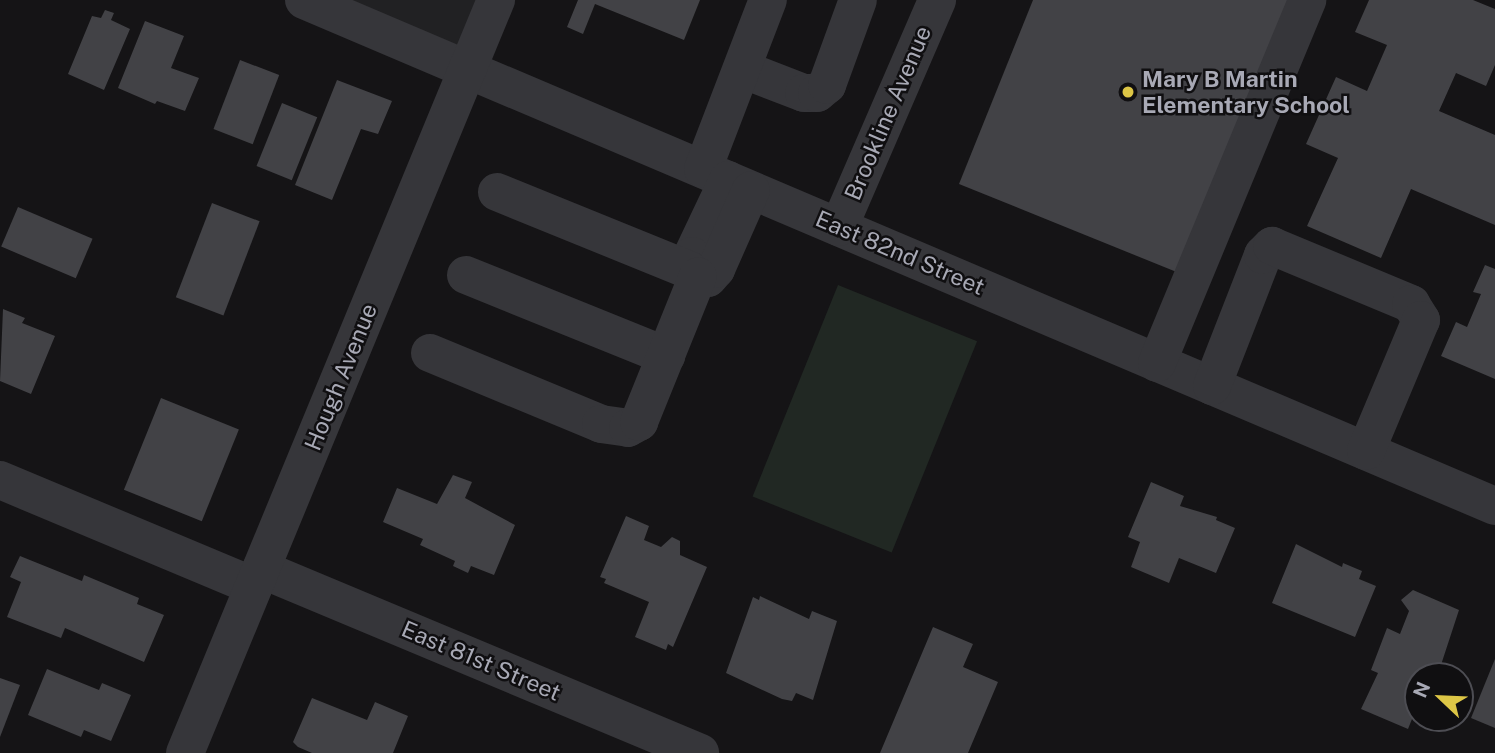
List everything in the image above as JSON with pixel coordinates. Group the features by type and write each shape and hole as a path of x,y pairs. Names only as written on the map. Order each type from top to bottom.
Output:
{"street":[{"name":"East 82nd Street","path":"304,0 1495,506"},
{"name":"Hough Avenue","path":"185,753 496,0"},
{"path":"430,353 601,424 628,428 639,422 666,356 693,273 728,180 742,69 768,0"},
{"path":"742,69 804,93 817,93 827,85 858,0"},
{"name":"Brookline Avenue","path":"839,227 937,0"},
{"path":"1157,363 1307,0"},
{"path":"497,192 693,273"},
{"path":"1212,386 1262,255 1272,246 1411,303 1420,320 1366,451"},
{"path":"466,275 666,356"},
{"name":"East 81st Street","path":"0,480 258,578 700,753"}],"shaded area":[{"path":"304,0 496,0 468,70"},
{"path":"838,285 977,341 892,553 753,496"}],"building":[{"path":"578,0 700,0 684,40 595,4 583,34 567,27"},
{"name":"Mary B Martin Elementary School","path":"1033,0 1297,0 1184,275 959,184"},
{"path":"1369,0 1473,0 1495,9 1495,65 1486,86 1456,73 1439,111 1495,135 1495,225 1411,189 1381,258 1307,226 1338,158 1306,144 1336,77 1367,91 1387,45 1355,32"},
{"path":"105,10 114,13 111,20 130,29 104,90 68,74 92,16 101,18"},
{"path":"145,21 184,36 171,68 199,78 185,111 157,101 155,104 118,88"},
{"path":"240,60 279,75 253,144 213,129"},
{"path":"337,80 392,101 378,134 361,129 332,200 295,185"},
{"path":"282,103 317,117 292,180 257,166"},
{"path":"212,203 260,221 223,316 176,297"},
{"path":"18,207 93,239 76,278 1,247"},
{"path":"1485,265 1495,269 1495,379 1441,356 1456,322 1467,327 1481,294 1473,292"},
{"path":"3,309 25,318 22,323 55,336 31,394 0,381"},
{"path":"161,398 239,429 202,521 124,490"},
{"path":"453,475 472,482 465,498 515,525 494,575 471,566 468,573 453,566 455,561 420,545 423,539 383,522 397,488 437,504"},
{"path":"1151,482 1184,496 1180,506 1217,517 1216,520 1235,528 1216,573 1179,558 1169,583 1131,567 1140,542 1128,537"},
{"path":"626,516 649,526 644,540 661,547 672,537 680,541 680,555 707,567 673,647 668,644 666,650 635,637 649,602 604,583 606,579 600,577"},
{"path":"1296,544 1342,567 1343,563 1362,571 1359,579 1376,586 1355,637 1272,603"},
{"path":"20,556 82,581 84,575 139,598 137,604 164,615 144,662 65,628 61,638 7,617 21,582 10,577"},
{"path":"1413,590 1459,610 1442,662 1404,662 1404,727 1361,709 1378,673 1371,670 1387,628 1400,634 1409,611 1401,600"},
{"path":"760,596 809,619 812,611 837,621 813,700 796,693 792,701 782,699 726,673 753,597 759,600"},
{"path":"933,627 973,644 963,667 998,682 968,753 880,753"},
{"path":"1495,659 1495,728 1474,719 1474,711"},
{"path":"47,669 99,690 102,683 131,695 111,741 84,730 81,737 28,715"},
{"path":"0,678 20,685 0,737"},
{"path":"312,698 367,720 375,702 408,716 393,753 312,753 298,747 293,742"}],"place":[{"name":"Mary B Martin Elementary School","path":"1128,92"}]}
